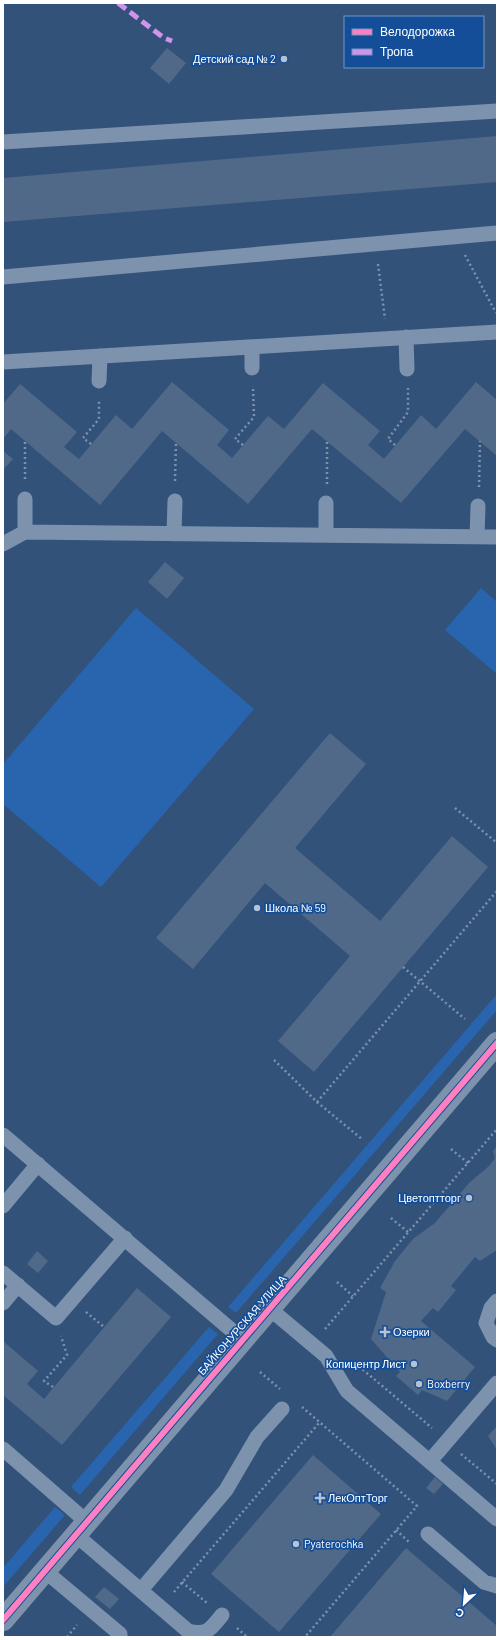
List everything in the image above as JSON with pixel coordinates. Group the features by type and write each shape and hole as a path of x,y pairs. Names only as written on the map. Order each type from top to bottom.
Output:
{"street":[{"name":"БАЙКОНУРСКАЯ УЛИЦА","path":"3,1620 497,1043"}],"lane":[{"path":"3,142 497,111"},
{"path":"3,276 497,233"},
{"path":"3,362 497,332"},
{"path":"406,337 407,369"},
{"path":"252,347 252,368"},
{"path":"99,381 100,356"},
{"path":"25,498 25,532"},
{"path":"174,534 175,501"},
{"path":"326,503 326,535"},
{"path":"477,537 478,506"},
{"path":"3,544 25,532 497,537"},
{"path":"3,1135 243,1340"},
{"path":"3,1206 38,1164"},
{"path":"3,1273 56,1318 125,1238"},
{"path":"3,1303 18,1285"},
{"path":"497,1301 491,1308 486,1323 497,1340"},
{"path":"270,1308 326,1356 347,1391 497,1519"},
{"path":"430,1461 497,1383"},
{"path":"140,1590 226,1490 257,1437 282,1408"},
{"path":"3,1449 140,1590 188,1632 199,1634 210,1630 222,1616"},
{"path":"428,1534 484,1582 497,1586"},
{"path":"45,1571 120,1634 120,1637"}],"path":[{"path":"456,237 497,315"},
{"path":"376,244 387,339"},
{"path":"243,446 235,439 254,417 252,368"},
{"path":"396,445 388,439 408,412 407,369"},
{"path":"91,444 83,438 99,419 99,381"},
{"path":"25,441 25,498"},
{"path":"326,503 327,441"},
{"path":"478,506 480,441"},
{"path":"175,501 176,443"},
{"path":"455,808 497,843"},
{"path":"317,1102 497,891"},
{"path":"403,967 465,1019"},
{"path":"274,1060 317,1102 363,1140"},
{"path":"312,1344 497,1128"},
{"path":"451,1149 468,1163"},
{"path":"391,1218 408,1232"},
{"path":"337,1282 353,1296"},
{"path":"53,1388 44,1381 67,1355 56,1318"},
{"path":"351,1359 497,1484"},
{"path":"260,1372 286,1394"},
{"path":"296,1403 417,1506 305,1637"},
{"path":"161,1607 319,1423"},
{"path":"182,1582 198,1596"}],"shaded area":[{"path":"481,588 497,602 497,674 445,630"},
{"path":"136,608 254,709 101,887 3,804 3,764"},
{"path":"497,994 497,1010 236,1313 228,1307"},
{"path":"209,1327 218,1334 80,1495 71,1487"},
{"path":"55,1507 65,1515 3,1587 3,1568"}],"building":[{"path":"167,48 186,63 169,84 150,68"},
{"path":"497,136 497,182 3,222 3,178"},
{"path":"172,382 229,430 217,445 232,458 268,416 284,429 323,383 380,431 368,445 384,459 421,415 436,429 476,382 497,400 497,456 465,429 401,503 312,429 248,504 162,431 100,505 11,429 3,439 3,404 20,384 77,432 64,447 79,459 116,415 132,429"},
{"path":"3,451 13,459 3,470"},
{"path":"165,562 184,578 167,599 148,582"},
{"path":"330,733 366,764 295,848 380,921 452,836 488,867 314,1072 278,1041 350,956 265,883 193,969 156,938"},
{"path":"497,1146 497,1250 480,1261 475,1257 451,1286 456,1290 438,1312 433,1308 421,1321 475,1367 447,1401 422,1390 418,1395 396,1376 400,1372 371,1339 386,1292 380,1288 395,1261 413,1239 435,1223 469,1183 489,1166 495,1158 493,1151"},
{"path":"37,1251 48,1261 38,1273 27,1264"},
{"path":"137,1288 171,1317 62,1445 3,1395 3,1341 38,1371 27,1384 44,1399"},
{"path":"497,1426 497,1450 488,1436"},
{"name":"Pyaterochka","path":"313,1455 381,1514 279,1632 211,1574"},
{"path":"435,1477 443,1484 434,1494 426,1488"},
{"path":"406,1548 497,1626 497,1634 494,1637 330,1637"},
{"path":"104,1587 119,1599 110,1609 95,1597"}],"marked path":[{"path":"118,3 164,38 172,41"}],"cycle path":[{"path":"3,1620 497,1043"}],"place":[{"name":"Детский сад № 2","path":"284,59"},
{"name":"Школа № 59","path":"257,908"},
{"name":"Цветоптторг","path":"469,1198"},
{"name":"Озерки","path":"385,1332"},
{"name":"Копицентр Лист","path":"414,1364"},
{"name":"Boxberry","path":"419,1384"},
{"name":"ЛекОптТорг","path":"320,1498"},
{"name":"Pyaterochka","path":"296,1544"}]}
